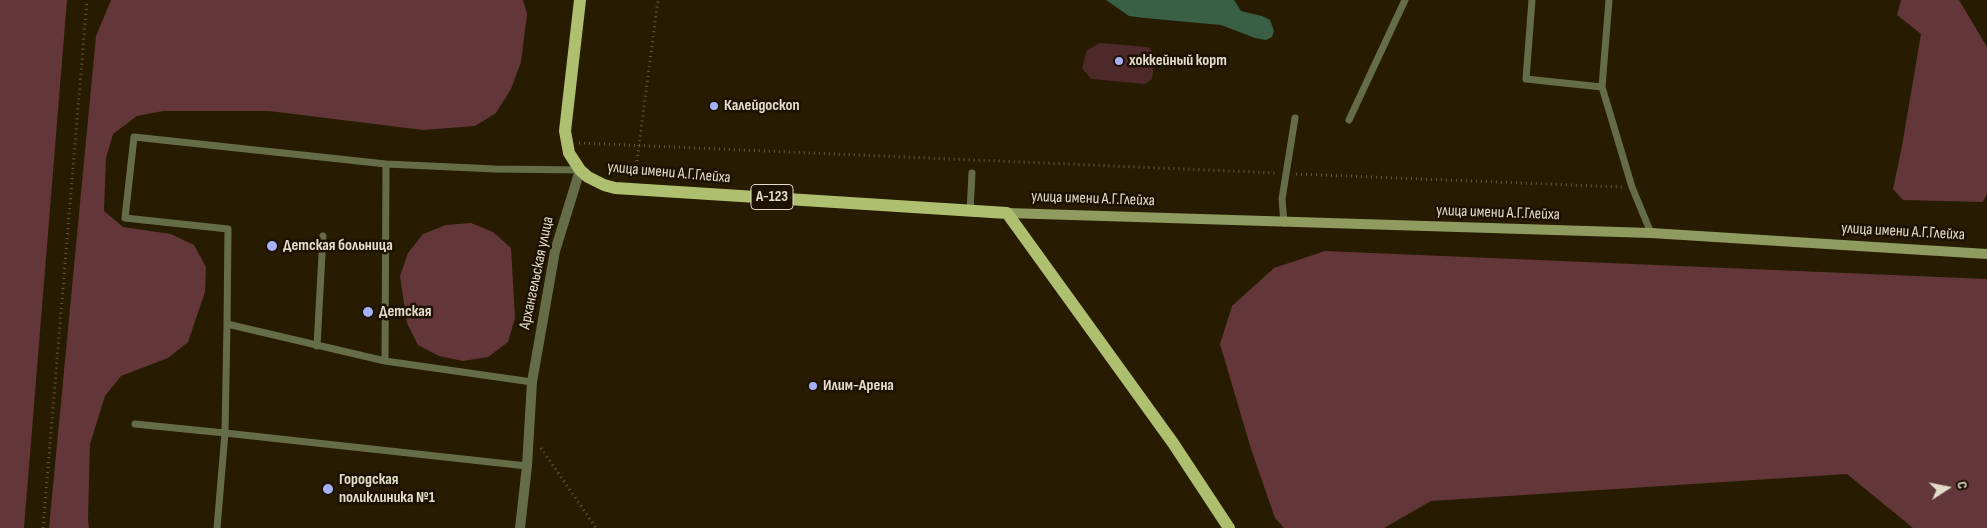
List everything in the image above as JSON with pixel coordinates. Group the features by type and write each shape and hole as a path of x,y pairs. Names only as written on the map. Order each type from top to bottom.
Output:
{"main road":[{"name":"А-123","path":"580,0 565,131 569,153 580,170"},
{"name":"улица имени А.Г.Глейха","path":"580,170 588,177 604,185 633,189 1007,213"},
{"path":"1007,213 1173,443 1230,528"}],"street":[{"name":"Архангельская улица","path":"520,528 527,466 532,382 555,251 580,170"},
{"name":"улица имени А.Г.Глейха","path":"1007,213 1651,233 1987,254"}],"lane":[{"path":"1349,120 1405,0"},
{"path":"1532,0 1526,79 1602,87"},
{"path":"1609,0 1602,87 1632,187 1651,233"},
{"path":"1284,223 1282,198 1295,118"},
{"path":"217,528 225,432 228,229 125,218 134,137 386,164 495,170 580,170"},
{"path":"385,361 386,164"},
{"path":"970,211 972,173"},
{"path":"317,346 322,236"},
{"path":"227,324 385,361 532,382"},
{"path":"135,424 225,432 527,466"}],"path":[{"path":"43,528 87,0"},
{"path":"633,189 658,0"},
{"path":"566,142 639,147 1282,173"},
{"path":"1292,174 1632,187"},
{"path":"529,430 596,528"}],"shaded area":[{"path":"0,0 67,0 24,528 0,528"},
{"path":"111,0 523,0 527,14 521,62 511,89 496,113 475,126 423,130 269,111 163,111 137,116 113,134 106,158 104,211 123,227 171,234 194,245 206,267 205,292 188,342 168,358 121,376 105,396 90,444 89,528 49,528 96,36"},
{"path":"1106,0 1234,0 1241,11 1270,20 1274,31 1272,37 1266,40 1255,38 1221,25 1129,16"},
{"path":"1901,0 1959,0 1987,47 1987,194 1983,202 1903,200 1893,189 1921,34 1897,15"},
{"name":"хоккейный корт","path":"1100,43 1148,47 1155,54 1152,79 1145,84 1091,79 1082,68 1087,50"},
{"path":"471,223 493,232 511,248 515,318 508,342 488,357 463,361 439,356 418,345 407,323 400,276 408,253 423,234 446,225"},
{"path":"1325,251 1987,279 1987,528 1913,528 1847,474 1431,501 1384,528 1284,528 1275,518 1251,449 1220,344 1232,306 1274,268"}],"place":[{"name":"хоккейный корт","path":"1119,61"},
{"name":"Калейдоскоп","path":"714,106"},
{"name":"Детская больница","path":"272,246"},
{"name":"Детская","path":"368,312"},
{"name":"Илим-Арена","path":"813,386"},
{"name":"Городская поликлиника №1","path":"328,489"}]}
